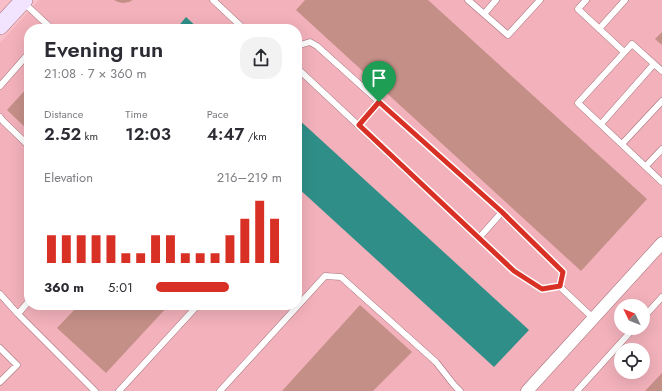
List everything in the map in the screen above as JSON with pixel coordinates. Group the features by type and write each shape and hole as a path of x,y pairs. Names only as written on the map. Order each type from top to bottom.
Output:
{"main road":[{"path":"0,26 23,1"}],"street":[{"path":"527,391 662,242"}],"lane":[{"path":"213,0 239,24"},
{"path":"468,0 508,35 540,0"},
{"path":"484,14 496,0"},
{"path":"586,0 578,10 624,52"},
{"path":"599,29 625,0"},
{"path":"23,1 46,24"},
{"path":"302,44 310,42 317,46 502,212 563,272 560,286"},
{"path":"662,71 632,44 578,103 662,182"},
{"path":"0,86 24,59"},
{"path":"601,124 654,64"},
{"path":"302,73 514,271 542,289 560,286"},
{"path":"622,144 662,101"},
{"path":"359,125 379,102"},
{"path":"0,117 3,122 24,141"},
{"path":"646,166 662,149"},
{"path":"479,238 502,212"},
{"path":"302,301 325,276 341,277 436,362 460,391"},
{"path":"560,286 593,318"},
{"path":"0,294 95,391"},
{"path":"650,310 662,297"},
{"path":"18,314 24,307"},
{"path":"119,391 193,310"},
{"path":"220,391 294,310"},
{"path":"577,391 628,335"},
{"path":"0,348 17,365 0,382"}],"shaded area":[{"path":"39,0 662,0 662,391 0,391 0,43"}],"water":[{"path":"186,17 194,24 180,24"},
{"path":"302,123 529,330 494,367 302,192"}],"building":[{"path":"114,0 133,0 123,3"},
{"path":"305,0 428,0 647,199 581,271 296,10"},
{"path":"662,32 662,45 655,39"},
{"path":"24,91 24,126 7,110"},
{"path":"360,305 412,352 373,391 282,391"},
{"path":"74,310 164,310 106,373 57,328"},
{"path":"662,373 662,391 645,391"}],"route":[{"path":"379,102 502,212 563,272 560,286 542,289 514,271 359,125 379,102"}]}
